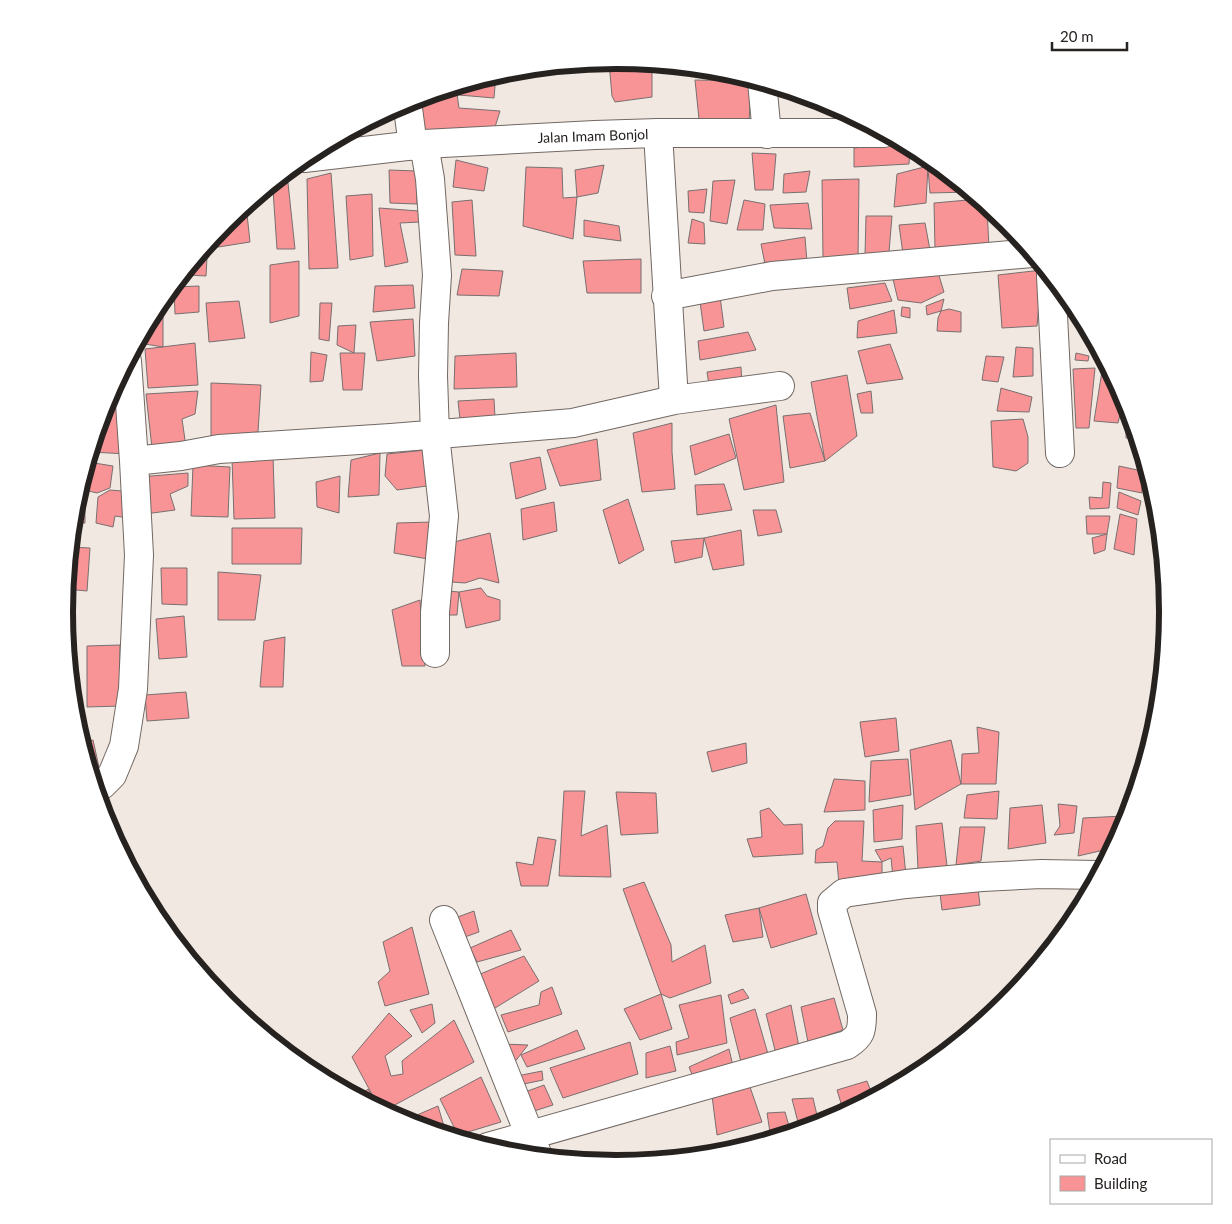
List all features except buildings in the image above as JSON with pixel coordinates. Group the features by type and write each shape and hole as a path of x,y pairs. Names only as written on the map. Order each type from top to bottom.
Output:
{"street":[{"path":"763,89 767,134"},
{"path":"409,110 418,145 430,179 437,275 433,367 435,435 444,516 436,612 435,653"},
{"name":"Jalan Imam Bonjol","path":"320,156 418,145 658,133 870,132"},
{"path":"658,133 666,296 674,400"},
{"path":"666,296 772,276 1023,253"},
{"path":"1052,287 1060,452"},
{"path":"101,785 112,775 124,746 132,689 139,555 128,374"},
{"path":"134,461 181,456 219,449 435,435 573,423 674,400 780,386"},
{"path":"518,1146 533,1146 838,1048 855,1040 859,1036 862,1026 862,1014 832,910 832,903 844,893 982,877 1041,874 1091,875"},
{"path":"444,920 533,1146"}]}
